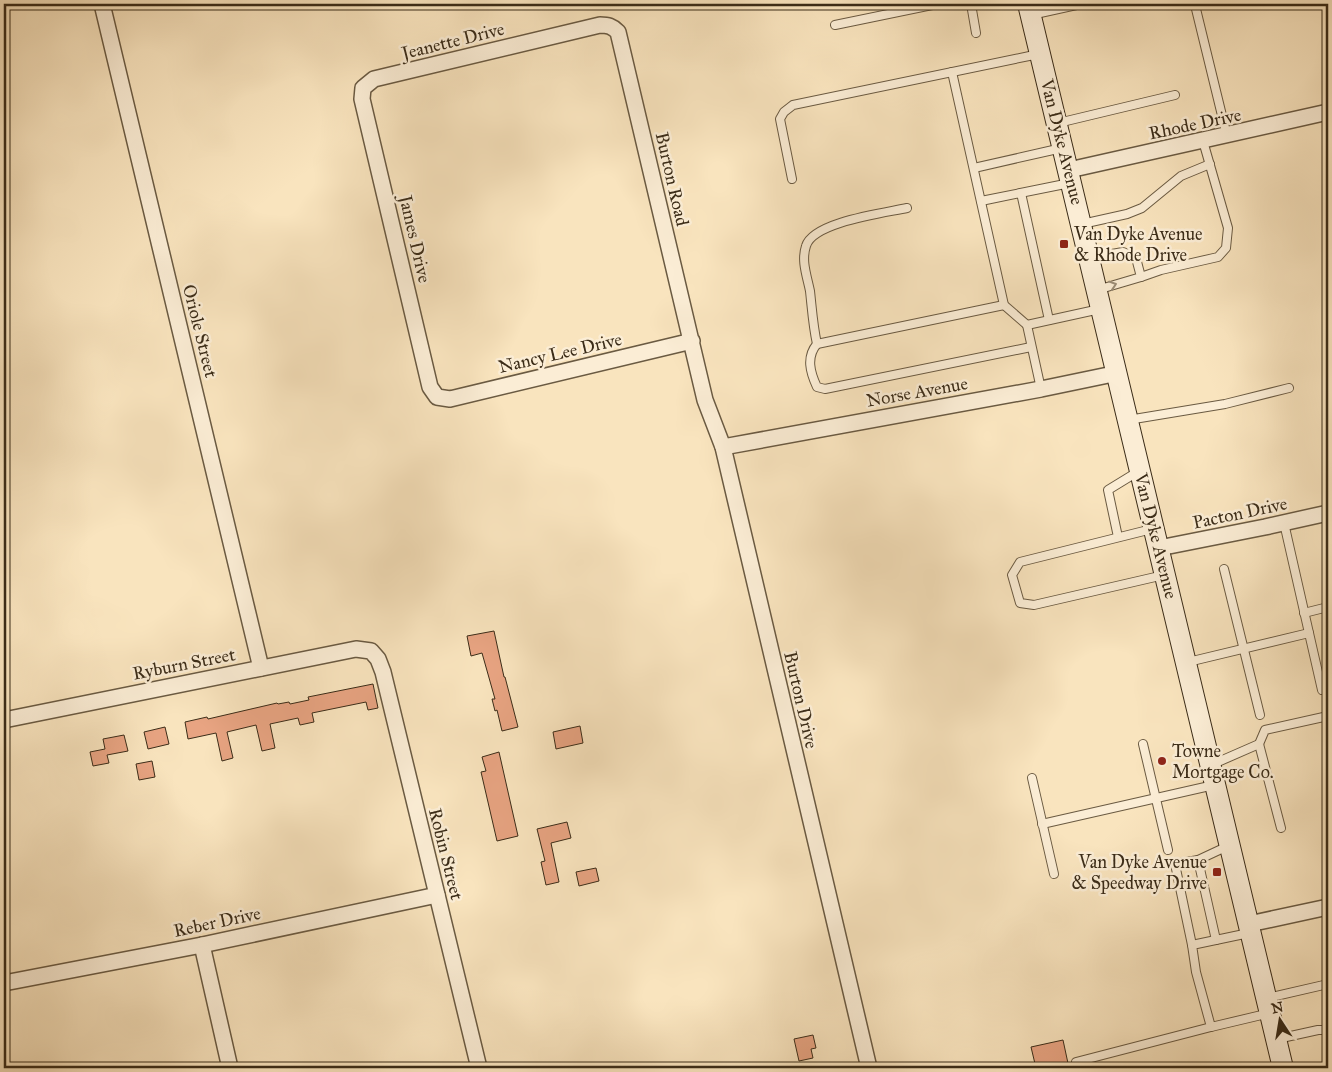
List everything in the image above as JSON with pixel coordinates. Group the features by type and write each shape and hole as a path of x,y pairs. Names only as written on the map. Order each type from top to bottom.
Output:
{"main road":[{"name":"Van Dyke Avenue","path":"1030,9 1283,1068"}],"street":[{"name":"Oriole Street","path":"102,4 261,668"},
{"name":"Jeanette Drive","path":"363,88 374,79 600,25 614,27"},
{"name":"Burton Road","path":"614,27 618,32 692,341"},
{"name":"James Drive","path":"363,88 362,99 428,378 432,392 437,397"},
{"name":"Rhode Drive","path":"1070,176 1203,141 1328,112"},
{"name":"Nancy Lee Drive","path":"437,397 450,399 692,341"},
{"name":"Burton Drive","path":"692,341 705,400 723,447 869,1068"},
{"name":"Norse Avenue","path":"723,447 1041,389 1118,373"},
{"name":"Pacton Drive","path":"1159,548 1328,513"},
{"name":"Ryburn Street","path":"4,720 356,649 371,651"},
{"name":"Robin Street","path":"371,651 378,659 383,672 479,1068"},
{"name":"Reber Drive","path":"4,983 202,945 437,895"},
{"path":"1250,928 1328,907"},
{"path":"202,945 230,1068"}],"lane":[{"path":"835,25 937,4"},
{"path":"971,4 976,33"},
{"path":"1030,9 1081,4"},
{"path":"1196,9 1227,136"},
{"path":"792,179 780,120 784,112 793,105 1040,54"},
{"path":"952,72 1004,305 1027,325 1041,389"},
{"path":"1058,123 1175,95"},
{"path":"1027,325 1050,320 1099,300 1129,280 1218,256 1226,248 1228,228 1203,141"},
{"path":"974,168 1064,148"},
{"path":"1082,224 1127,214 1142,208 1181,176 1210,164"},
{"path":"981,201 1021,193 1070,176"},
{"path":"1021,193 1050,320"},
{"path":"817,344 810,291 803,259 806,244 814,235 842,222 907,208"},
{"path":"1089,258 1122,252 1136,258 1141,277"},
{"path":"1004,305 817,344 812,350 809,360 814,380 817,387 825,388 1031,347"},
{"path":"1128,420 1225,404 1289,388"},
{"path":"1118,537 1108,490 1140,470"},
{"path":"1284,523 1322,690 1328,689"},
{"path":"1154,528 1020,562 1012,575 1020,603 1034,605 1166,574"},
{"path":"1224,569 1260,715"},
{"path":"1304,613 1328,607"},
{"path":"1186,663 1309,634"},
{"path":"1281,828 1259,744 1265,730 1328,716"},
{"path":"1143,744 1168,850"},
{"path":"1211,765 1259,744"},
{"path":"1032,778 1054,874"},
{"path":"1042,824 1215,784"},
{"path":"1211,1027 1196,972 1175,864 1198,860 1230,845"},
{"path":"1198,860 1216,940"},
{"path":"1192,945 1216,940 1250,928"},
{"path":"1076,1062 1211,1027 1328,984"},
{"path":"1276,1040 1318,1030 1328,1030"}],"building":[{"path":"494,631 518,727 502,731 497,710 495,711 492,699 495,699 482,653 471,656 467,636"},
{"path":"373,684 378,708 368,710 366,702 312,713 314,722 300,725 298,718 270,724 275,748 262,751 256,725 227,732 233,758 222,761 216,733 188,739 185,722 207,717 208,719 277,703 289,702 290,704 309,700 308,697"},
{"path":"580,726 583,743 556,749 553,732"},
{"path":"165,727 169,744 148,749 144,732"},
{"path":"124,735 128,751 107,755 109,763 93,766 90,752 105,749 103,739"},
{"path":"499,752 518,836 497,841 481,772 486,771 482,757"},
{"path":"152,761 155,777 139,780 136,764"},
{"path":"567,822 571,838 551,843 559,882 546,885 541,862 545,861 537,829"},
{"path":"596,868 599,881 579,886 576,872"},
{"path":"813,1035 816,1048 811,1049 813,1058 799,1061 794,1039"},
{"path":"1063,1040 1069,1068 1036,1068 1031,1047"}],"place":[{"name":"Van Dyke Avenue & Rhode Drive","path":"1064,244"},
{"name":"Towne Mortgage Co.","path":"1162,761"},
{"name":"Van Dyke Avenue & Speedway Drive","path":"1217,872"}]}
